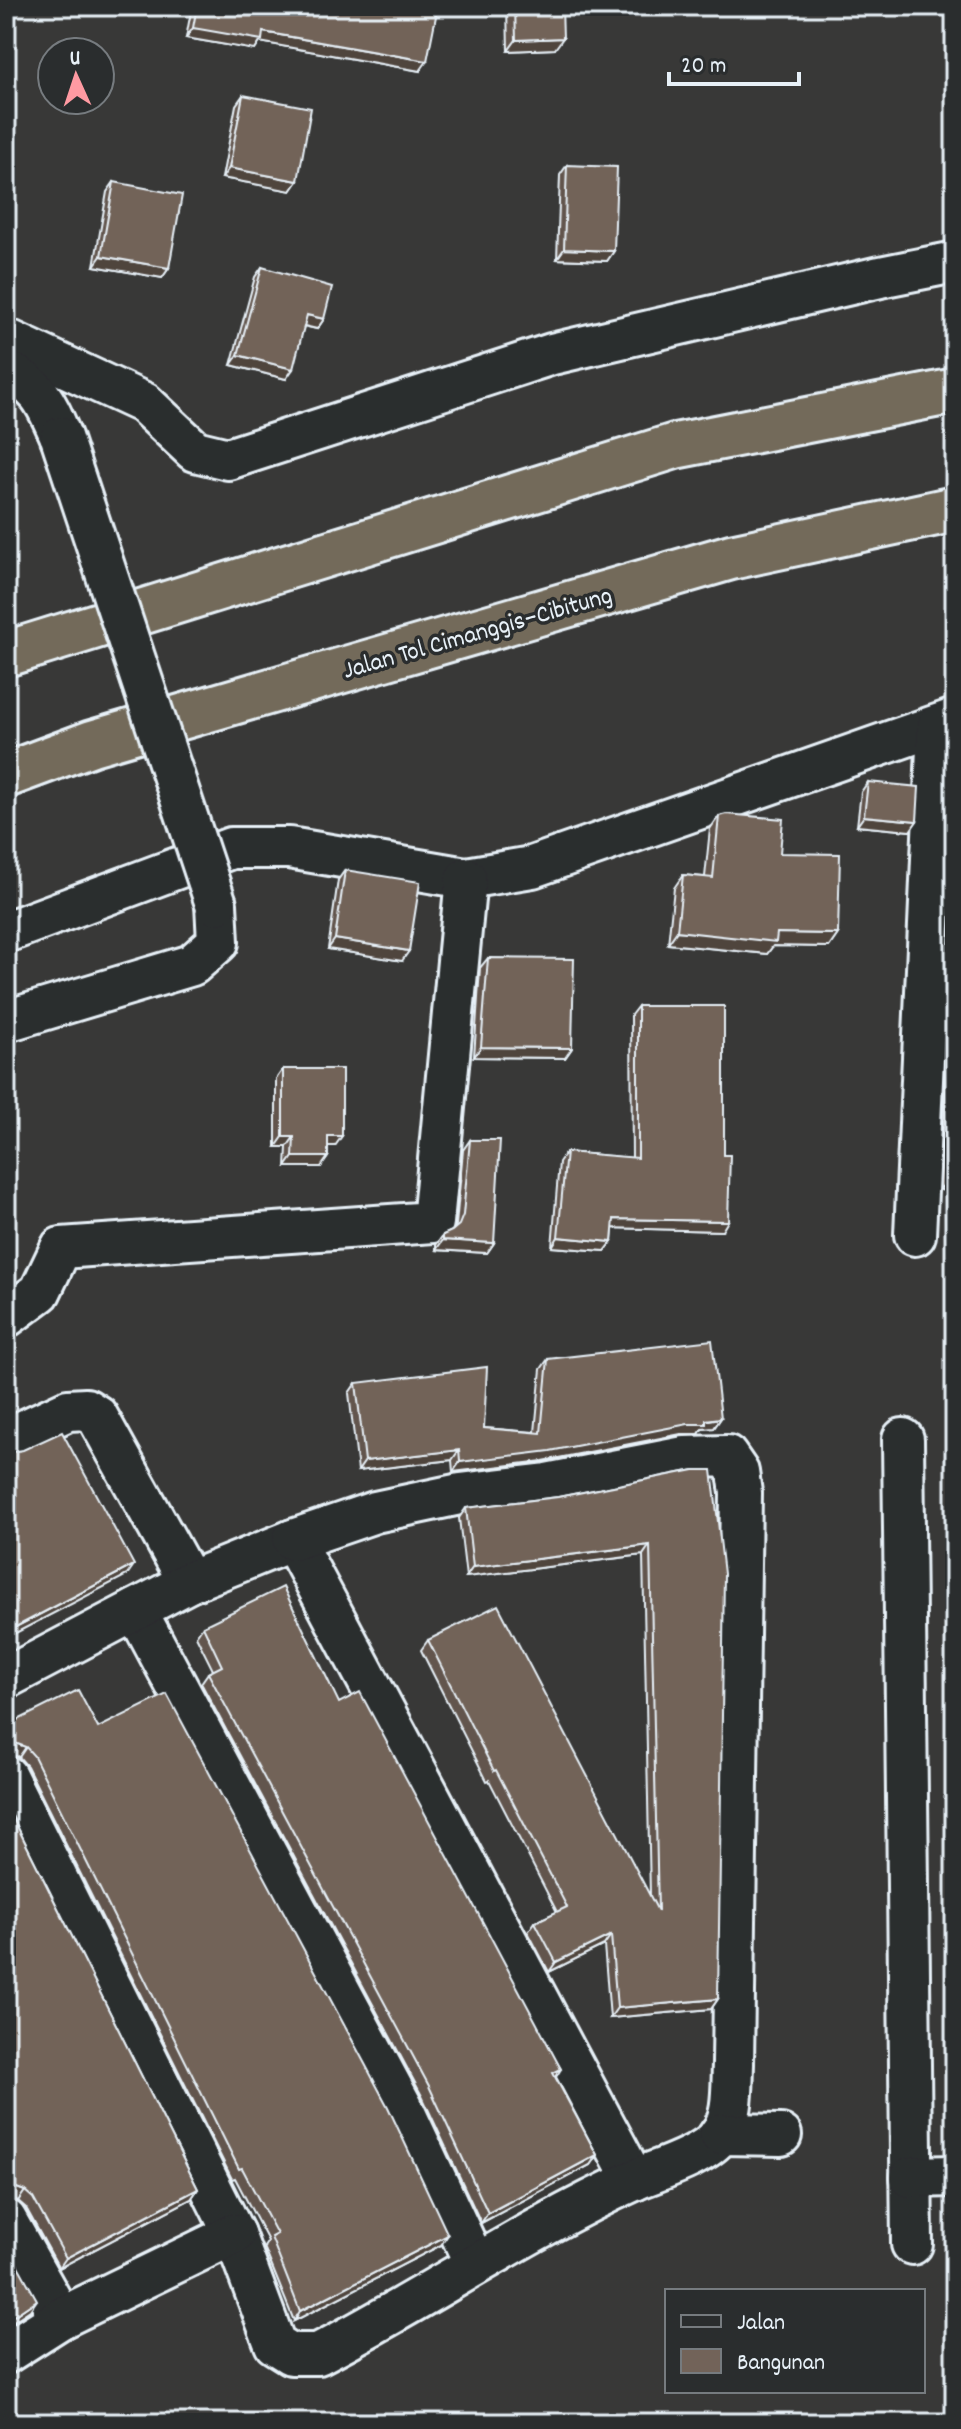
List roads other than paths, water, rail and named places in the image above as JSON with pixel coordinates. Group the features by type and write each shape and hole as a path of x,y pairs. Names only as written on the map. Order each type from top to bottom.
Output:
{"highway":[{"path":"6,654 675,446 955,391"},
{"name":"Jalan Tol Cimanggis–Cibitung","path":"6,775 92,743 731,557 955,509"}],"street":[{"path":"6,339 144,403 195,451 228,459 552,354 955,262"},
{"path":"6,371 22,378 44,398 61,437 216,904 218,942 192,965 6,1021"},
{"path":"6,932 231,848 289,848 466,878 532,867 946,723 915,1235"},
{"path":"6,1317 40,1292 61,1248 433,1222 466,878"},
{"path":"6,1439 68,1410 86,1409 97,1416 189,1582"},
{"path":"903,1439 912,2244"},
{"path":"6,1678 189,1582 293,1540 375,1512 460,1494 547,1484 685,1457 727,1456 738,1472 741,1493 733,2064 727,2122 711,2144 674,2165 634,2180 475,2264 335,2346 318,2354 291,2354 275,2344 234,2234 6,1776"},
{"path":"293,1540 634,2180"},
{"path":"136,1610 402,2107 475,2264"},
{"path":"720,2134 781,2135"},
{"path":"911,2177 955,2176"},
{"path":"6,2220 61,2318"},
{"path":"6,2353 61,2318 234,2234"}]}
